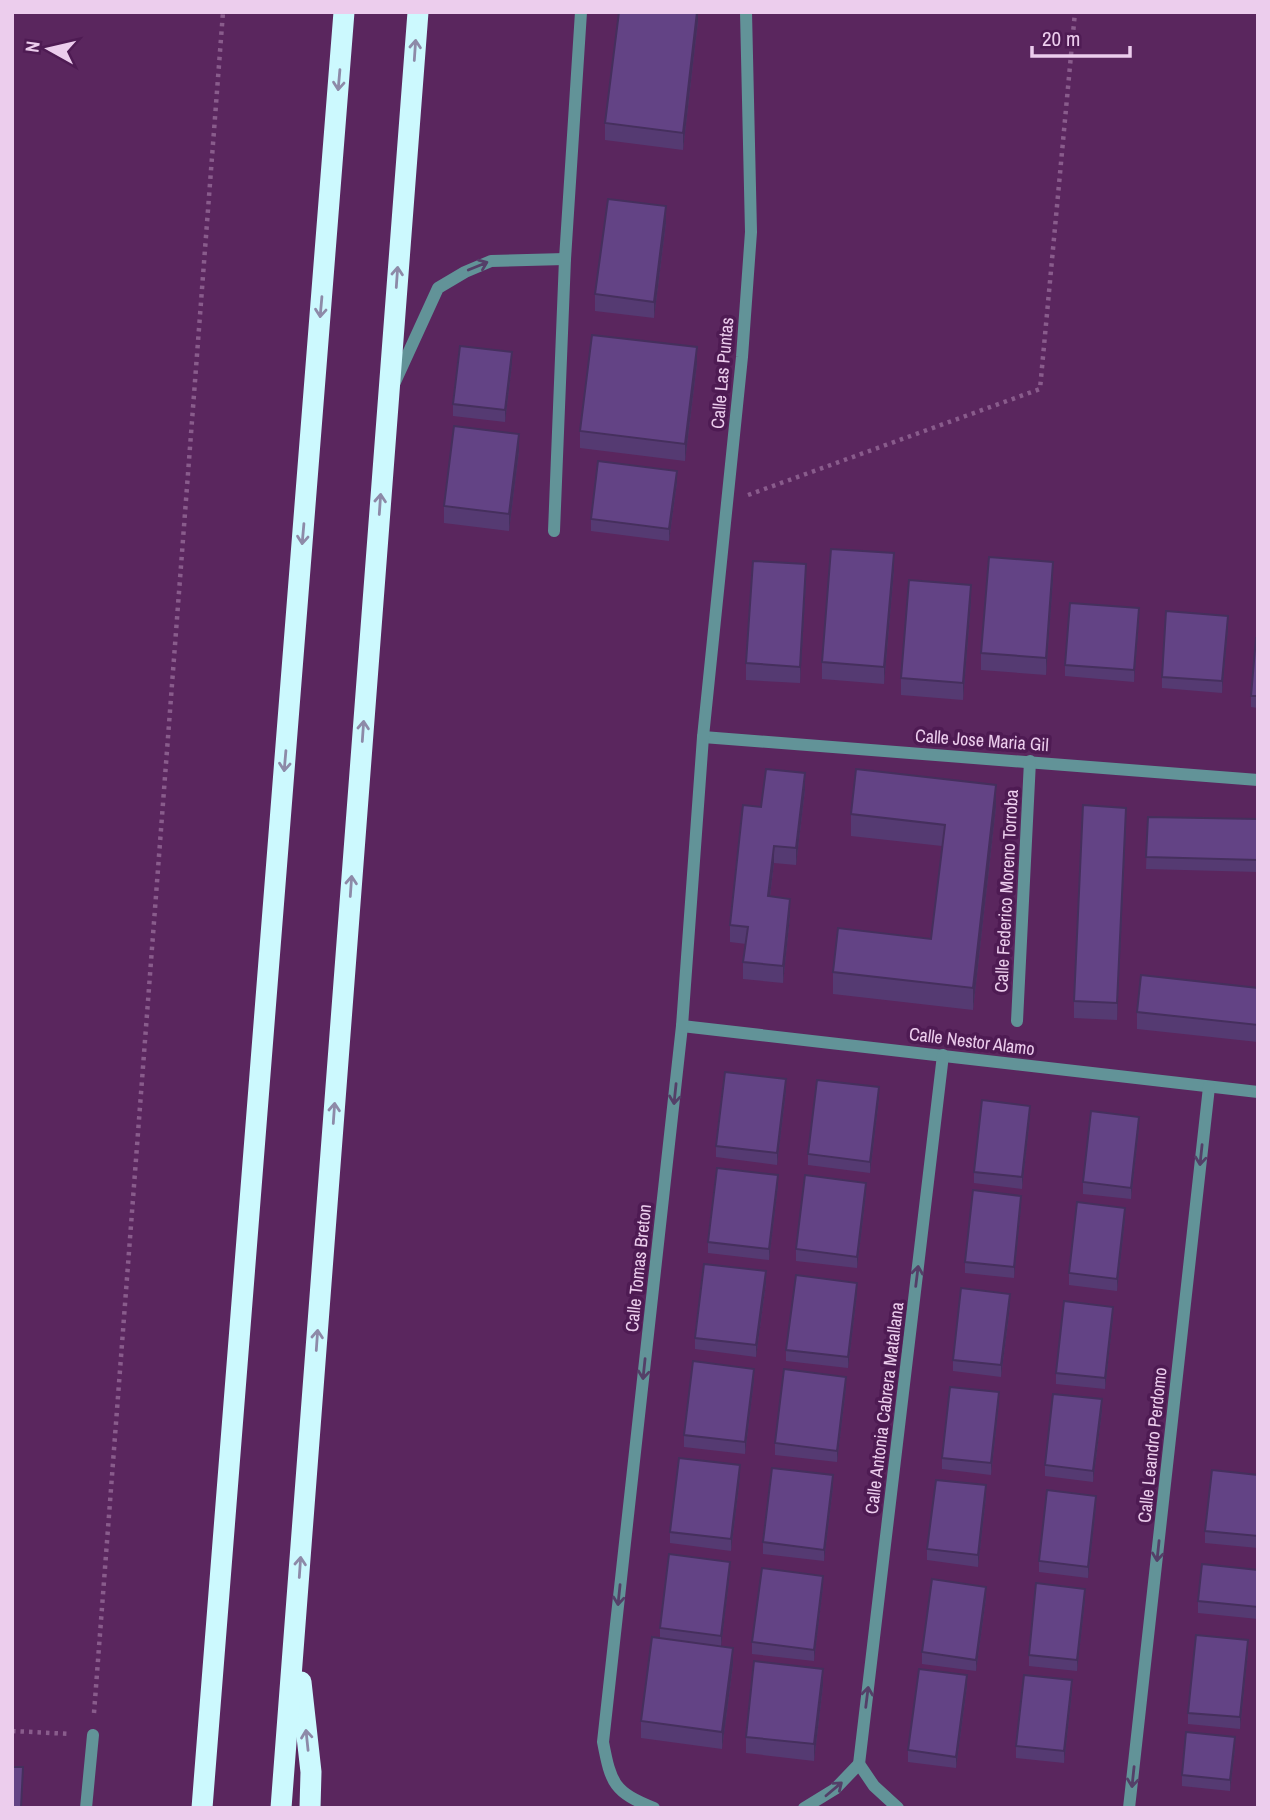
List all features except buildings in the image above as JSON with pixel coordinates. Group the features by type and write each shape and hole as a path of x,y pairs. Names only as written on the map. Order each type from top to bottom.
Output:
{"highway":[{"path":"202,1808 344,12"},
{"path":"281,1808 418,12"},
{"path":"295,1635 311,1772 310,1808"}],"street":[{"path":"554,531 565,259 582,12"},
{"name":"Calle Las Puntas","path":"703,737 751,232 746,12"},
{"path":"388,398 438,288 491,261 565,259"},
{"name":"Calle Jose Maria Gil","path":"703,737 1258,780"},
{"name":"Calle Tomas Breton","path":"654,1808 625,1797 609,1773 603,1742 682,1026 703,737"},
{"name":"Calle Federico Moreno Torroba","path":"1017,1021 1030,761"},
{"name":"Calle Nestor Alamo","path":"682,1026 1258,1092"},
{"name":"Calle Antonia Cabrera Matallana","path":"859,1765 943,1055"},
{"name":"Calle Leandro Perdomo","path":"1129,1808 1209,1087"},
{"path":"86,1808 93,1735"},
{"path":"804,1808 835,1790 859,1765 874,1786 898,1808"}],"path":[{"path":"12,1731 93,1735 223,12"},
{"path":"726,503 1040,389 1075,12"}]}
